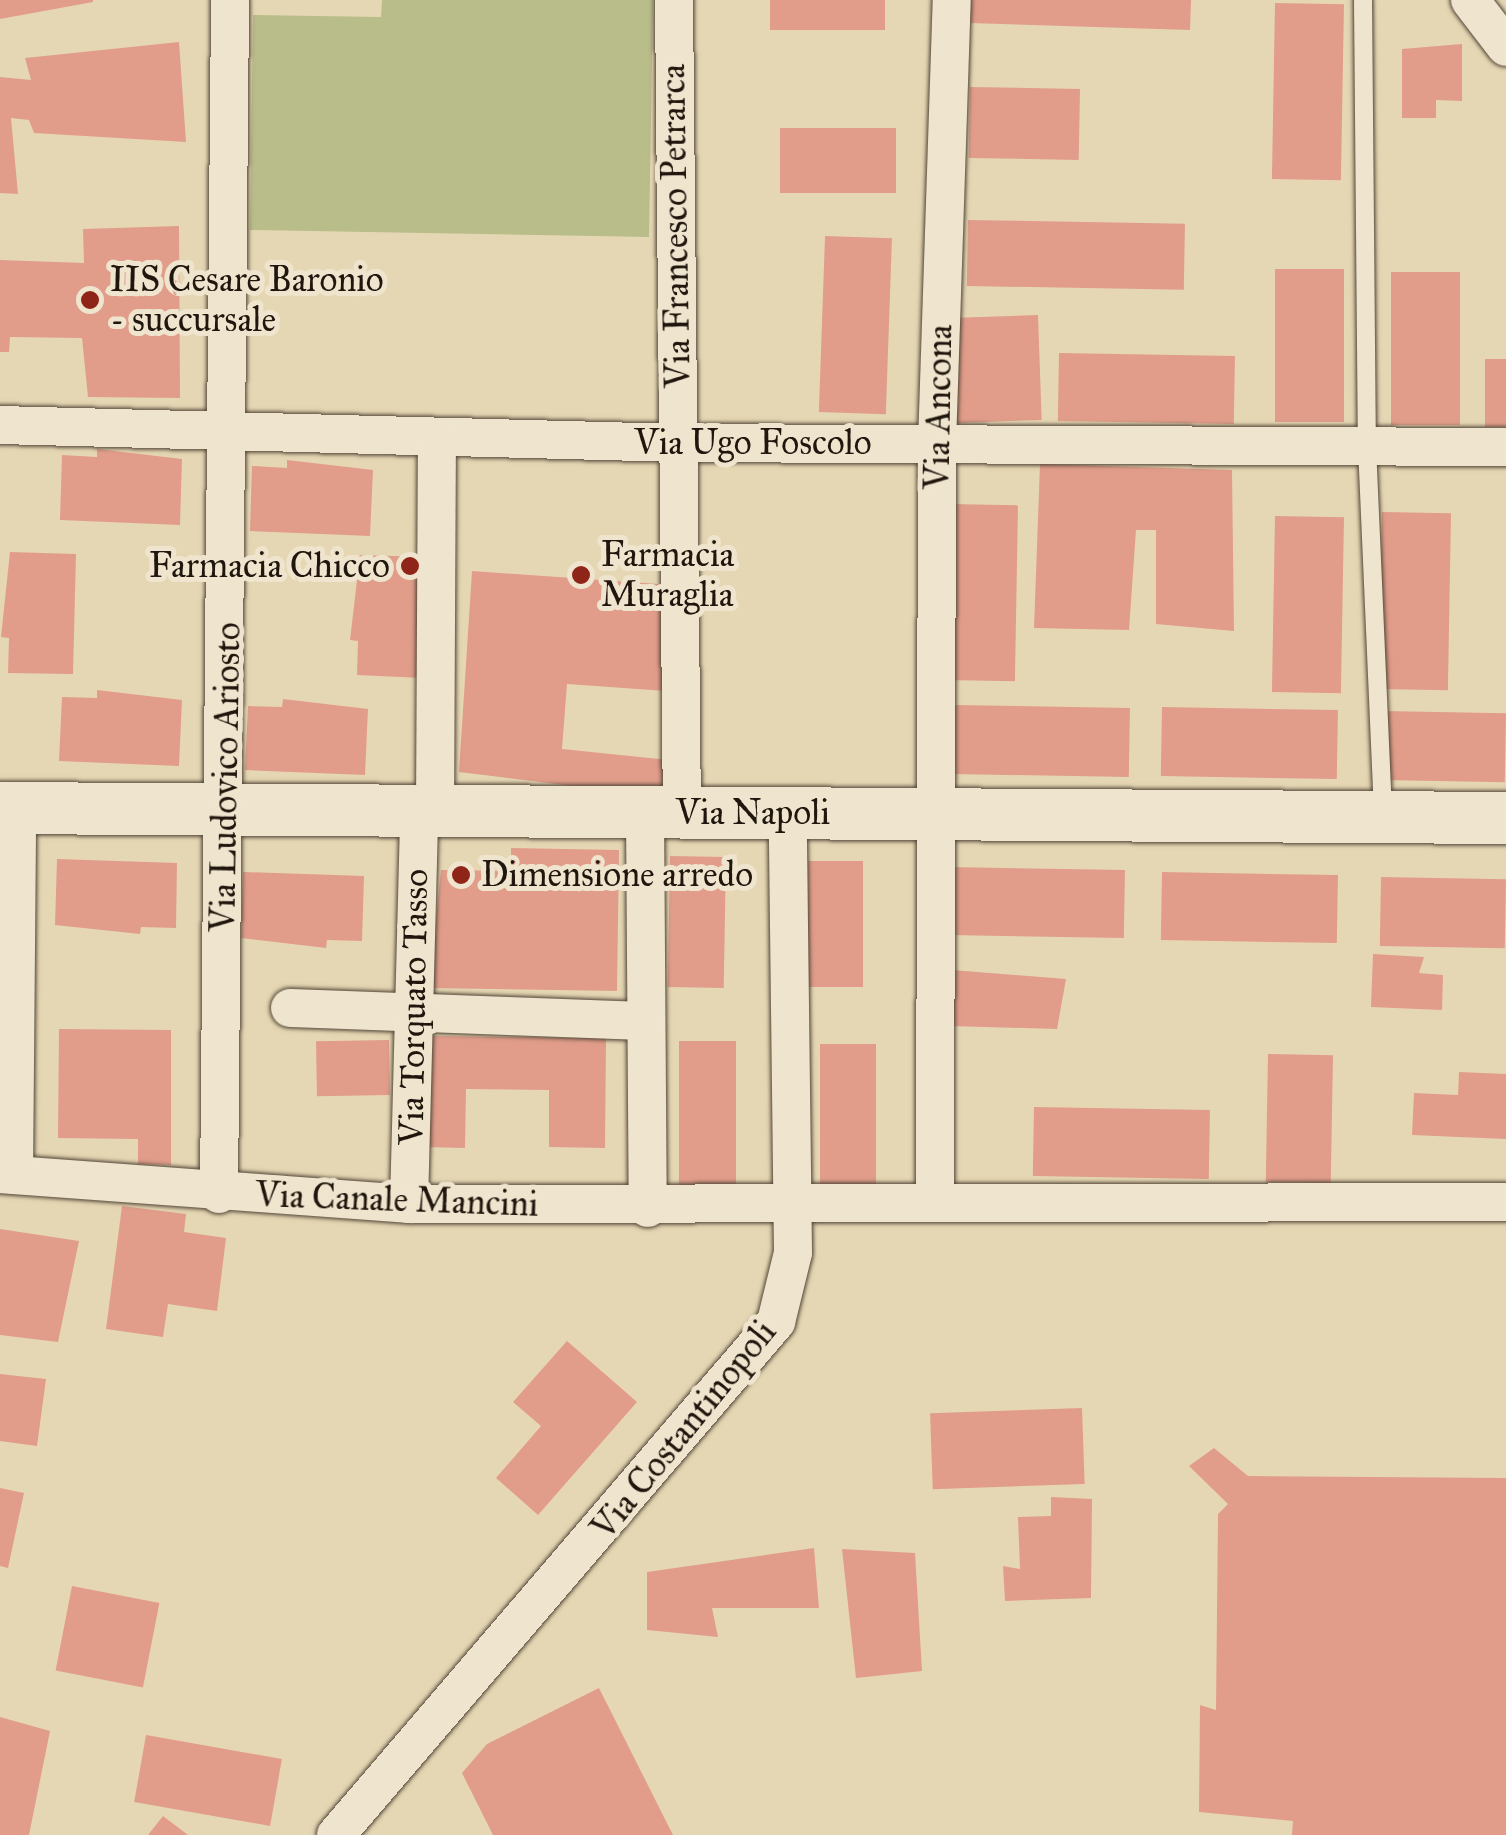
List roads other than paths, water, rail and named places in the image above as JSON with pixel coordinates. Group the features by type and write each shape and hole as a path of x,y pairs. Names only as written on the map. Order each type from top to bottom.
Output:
{"main road":[{"name":"Via Napoli","path":"8,808 1506,818"}],"street":[{"name":"Via Ludovico Ariosto","path":"219,1194 232,429 230,0"},
{"name":"Via Francesco Petrarca","path":"648,1208 646,1021 664,812 678,443 674,0"},
{"name":"Via Ancona","path":"935,1199 937,444 952,0"},
{"path":"1470,0 1506,47"},
{"name":"Via Ugo Foscolo","path":"0,425 678,443 1506,447"},
{"name":"Via Torquato Tasso","path":"410,1204 412,1010 427,811 437,438"},
{"path":"7,1175 8,808"},
{"name":"Via Costantinopoli","path":"336,1835 761,1347 789,1286 794,1203 788,813"},
{"path":"290,1008 646,1021"},
{"name":"Via Canale Mancini","path":"7,1175 219,1194 410,1204 648,1208 935,1199 1506,1202"}],"lane":[{"path":"1364,0 1366,446 1384,817"}],"place":[{"name":"IIS Cesare Baronio - succursale","path":"90,300"},
{"name":"Farmacia Chicco","path":"410,566"},
{"name":"Farmacia Muraglia","path":"581,575"},
{"name":"Dimensione arredo","path":"461,875"}]}
